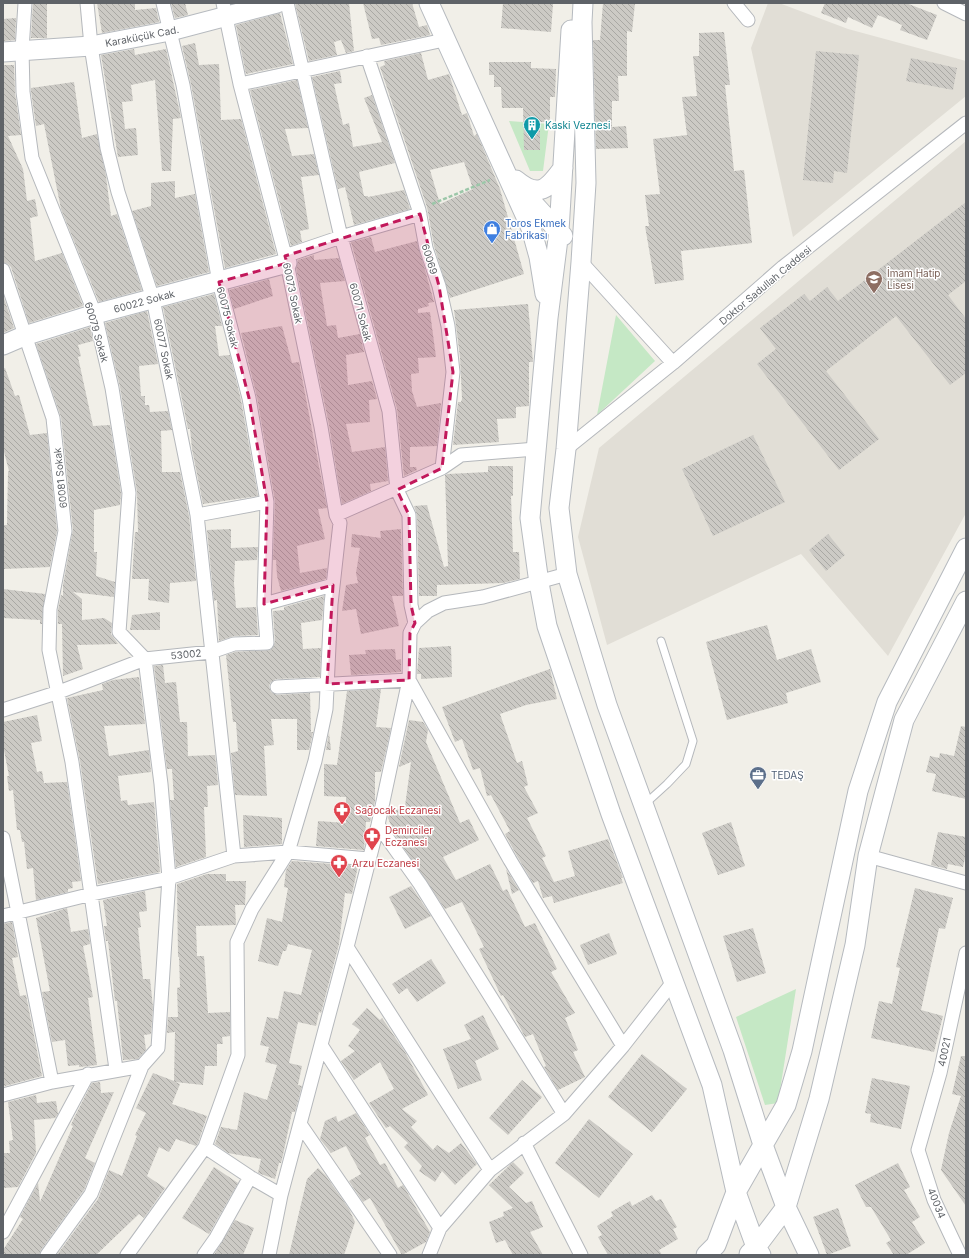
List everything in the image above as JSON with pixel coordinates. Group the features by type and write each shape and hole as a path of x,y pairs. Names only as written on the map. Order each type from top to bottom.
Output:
{"main road":[{"name":"Karaküçük Cad.","path":"3,52 91,46 170,31 224,10 277,3"},
{"path":"429,3 444,40 507,173 531,228 540,257 548,318"},
{"path":"572,3 559,231 548,318 530,518 539,583 547,626 611,814 712,1085 736,1192 755,1252"},
{"path":"584,3 582,30 586,183 566,449 559,508 567,574 607,705 733,1050 763,1145 786,1207 809,1255"},
{"path":"507,173 527,189 540,190 550,186 563,168"},
{"path":"507,173 530,201 559,231 581,262"},
{"name":"60022 Sokak","path":"3,345 24,336 95,314 219,282 286,260"},
{"path":"706,1255 716,1246 736,1192 786,1105 802,1051 858,791 887,702 966,548"},
{"path":"755,1252 786,1207 819,1100 855,945 868,856 904,720 966,601"}],"street":[{"name":"60079 Sokak","path":"24,3 22,50 23,92 32,158 95,314 112,388 129,493 119,632 145,659"},
{"name":"60077 Sokak","path":"87,3 91,46 107,148 118,192 153,299 197,515 234,856"},
{"name":"60075 Sokak","path":"163,3 183,85 219,282 249,398 267,502 264,604"},
{"name":"60071 Sokak","path":"287,3 301,71 341,236 389,411 396,490 409,515 412,605 415,623"},
{"path":"734,3 748,20"},
{"path":"944,3 966,14"},
{"name":"60073 Sokak","path":"127,1255 205,1147 238,1055 237,942 252,909 288,852 315,761 326,709 333,585 340,524 336,516 321,427 286,260 240,84 224,10"},
{"path":"240,84 444,40"},
{"name":"60069","path":"367,56 419,212 426,248 439,286 448,326 453,372 442,468"},
{"name":"Doktor Sadullah Caddesi","path":"566,449 674,363 783,267 966,123"},
{"path":"286,260 341,236 419,212"},
{"path":"581,262 674,363"},
{"name":"60081 Sokak","path":"3,270 24,336 53,418 66,531 50,609 49,650 59,692 72,762 116,1069"},
{"path":"336,516 442,468 461,455 536,449"},
{"path":"197,515 267,502"},
{"path":"269,1255 281,1195 348,947 378,825 408,680 410,633 415,623 428,611 444,603 483,597 539,583 567,574"},
{"path":"264,604 333,585"},
{"name":"53002","path":"3,710 59,692 145,659 211,652 234,644 266,643 264,604"},
{"path":"47,1255 91,1194 142,1066 158,1048 169,878 162,784 145,659"},
{"path":"277,687 408,680"},
{"path":"408,680 510,860 624,1046"},
{"path":"378,825 420,884 564,1114"},
{"path":"3,838 52,1082"},
{"path":"3,916 92,894 169,878 234,856 288,852 369,859"},
{"path":"868,856 966,883"},
{"path":"348,947 490,1170"},
{"name":"40021","path":"918,1150 940,1072 966,953"},
{"path":"430,1254 440,1228 490,1170 564,1114 624,1046 673,982"},
{"path":"321,1045 440,1228"},
{"path":"3,1095 88,1074 142,1066"},
{"path":"3,1229 88,1074"},
{"path":"300,1124 390,1255"},
{"path":"524,1143 581,1255"},
{"path":"205,1147 250,1178 281,1195"},
{"name":"40034","path":"918,1150 934,1200 960,1255"},
{"path":"204,1255 216,1238 250,1178"}],"lane":[{"path":"644,806 686,764 693,741 661,641"}],"path":[{"path":"419,212 507,173"}],"highlighted area":[{"path":"420,214 439,286 453,372 442,468 397,490 409,515 411,605 415,623 410,633 409,680 327,684 333,585 264,604 267,502 249,398 219,282 287,263 285,256"}],"shaded area":[{"path":"768,3 779,3 848,29 966,61 966,96 793,237 751,48"},
{"name":"İmam Hatip Lisesi","path":"966,141 966,513 888,656 801,554 607,645 578,537 599,448"}],"green space":[{"path":"509,121 549,124 543,171 530,171"},
{"path":"616,315 655,361 597,415"},
{"path":"796,989 778,1103 765,1105 736,1017"}],"building":[{"path":"33,3 47,3 47,38 31,38"},
{"path":"97,3 135,3 135,10 156,8 159,22 102,33"},
{"path":"171,3 185,3 188,15 175,18"},
{"path":"295,3 349,3 354,51 346,53 341,40 334,42 337,55 309,61"},
{"path":"363,3 412,3 419,27 427,25 430,35 381,45 379,38 372,39"},
{"path":"503,3 553,4 551,32 501,28"},
{"path":"603,3 635,3 632,32 627,31 627,76 618,76 619,101 612,101 612,127 626,126 628,148 596,149 593,40 600,40"},
{"path":"825,3 906,3 937,15 927,40 900,30 902,25 878,15 872,28 848,17 846,23 821,13"},
{"path":"280,13 293,64 246,74 236,25"},
{"path":"16,18 15,40 3,41 3,19"},
{"path":"724,32 730,85 725,85 734,171 744,170 752,243 681,251 684,280 655,284 645,226 649,226 645,195 660,194 653,139 687,135 682,97 697,96 693,56 699,56 699,33"},
{"path":"195,43 199,65 219,64 221,120 241,119 276,254 225,268 191,84 182,46"},
{"path":"134,49 135,55 166,49 181,118 173,119 171,171 162,171 155,80 131,85 133,101 122,102 125,129 136,128 138,155 118,157 101,55"},
{"path":"816,51 859,55 847,173 834,171 833,183 803,180"},
{"path":"421,53 428,80 449,74 462,115 467,113 474,136 477,134 500,189 524,274 450,298 434,246 427,207 380,67 385,65 384,61","holes":["464,162 473,189 440,204 430,170"]},
{"path":"911,58 957,68 953,90 906,81"},
{"path":"489,62 531,62 531,68 556,69 555,97 550,97 550,122 540,122 540,150 524,150 523,108 502,108 501,87 494,87 494,75 489,75"},
{"path":"3,65 14,65 15,93 21,135 8,136 23,169 27,201 35,199 38,216 30,218 35,261 62,253 83,306 29,323 11,267 3,262"},
{"path":"340,71 342,83 334,84 343,125 349,123 353,147 382,142 364,98 372,95 395,163 359,172 364,196 368,197 404,190 410,209 354,225 345,187 338,189 312,77"},
{"path":"297,80 308,128 285,129 292,156 314,154 319,175 301,177 309,229 300,231 302,242 291,246 250,90"},
{"path":"74,82 82,138 97,134 106,176 111,216 117,214 142,290 99,302 61,209 44,124 36,126 31,91 31,88"},
{"path":"175,181 175,198 195,194 209,272 157,286 132,211 151,206 151,183"},
{"path":"966,202 966,281 948,295 966,319 966,373 950,385 896,316 826,371 879,439 839,470 757,364 776,349 760,328 804,294 810,301 827,287 838,301"},
{"path":"371,237 375,252 417,241 434,302 428,303 429,306 418,309 418,313 430,312 436,357 418,358 419,373 411,374 412,391 417,407 441,403 437,446 410,447 410,467 416,467 417,470 404,476 397,409 351,242"},
{"path":"314,255 314,260 339,258 345,281 320,283 327,326 336,325 338,338 360,334 364,352 346,355 348,385 372,381 377,399 369,400 370,422 346,424 352,452 385,447 388,481 370,484 371,491 342,504 329,425 296,268 298,260"},
{"path":"269,279 273,296 234,309 229,290"},
{"path":"214,294 222,326 215,326 219,356 230,355 241,400 258,496 203,504 192,449 190,429 188,429 163,307"},
{"path":"3,295 14,328 3,333"},
{"path":"528,304 533,362 529,362 529,406 516,407 516,418 497,419 499,442 453,445 458,402 461,402 462,399 460,357 454,310"},
{"path":"147,311 158,364 139,366 141,396 145,396 145,405 149,405 150,412 168,411 172,430 161,431 162,472 180,472 189,516 196,581 170,583 169,603 148,600 149,579 132,579 135,532 138,532 137,492 120,387 105,323"},
{"path":"282,326 292,363 299,362 327,508 318,509 325,539 297,546 300,573 327,568 326,579 281,591 277,576 276,560 273,560 275,501 257,397 241,333"},
{"path":"90,327 93,341 78,345 81,356 78,357 93,426 110,425 121,493 120,505 94,510 94,552 97,552 96,576 115,582 114,597 73,592 82,599 82,620 104,618 112,623 111,634 118,644 77,645 83,669 63,676 62,624 58,624 58,610 61,595 63,596 63,585 73,530 61,417 36,344"},
{"path":"5,368 15,396 19,395 30,435 47,433 57,531 50,567 3,569 3,525 7,525 9,471 3,448 3,369"},
{"path":"753,435 785,502 713,536 682,469"},
{"path":"488,466 513,466 513,496 511,496 513,552 519,552 520,579 503,583 437,585 437,596 419,596 417,515 414,506 427,505 444,567 448,566 445,475 488,472"},
{"path":"231,529 231,548 258,547 257,560 235,561 234,583 236,608 256,607 258,635 234,636 219,641 217,600 214,601 207,530"},
{"path":"401,529 403,596 392,596 399,626 361,634 356,609 342,611 346,585 358,583 356,573 360,548 351,547 352,534 381,538 380,531"},
{"path":"828,534 845,555 826,571 809,550"},
{"path":"3,589 45,594 42,624 40,624 40,620 3,618"},
{"path":"324,596 322,620 301,623 303,649 321,648 320,677 276,679 270,683 269,687 271,692 277,695 310,693 311,732 313,732 309,750 297,750 297,719 271,719 274,745 264,746 267,796 235,795 231,753 238,751 236,722 233,722 226,655 235,652 271,650 275,642 273,611 284,610 284,607"},
{"path":"160,612 160,630 130,630 132,615"},
{"path":"767,625 777,660 811,649 821,682 786,693 788,703 727,720 706,642"},
{"path":"451,646 452,677 421,679 421,674 417,674 419,648"},
{"path":"395,649 396,660 401,659 401,672 351,675 349,655 366,654 365,650"},
{"path":"163,665 165,683 176,682 180,722 187,722 188,756 215,755 218,785 207,786 208,807 204,807 206,857 176,867 170,800 174,800 172,769 167,769 154,666"},
{"path":"550,669 557,699 526,705 500,714 517,763 522,761 528,785 524,787 538,813 527,818 546,856 542,858 554,882 575,876 568,851 608,839 623,878 621,878 623,883 554,903 552,896 543,898 538,881 533,883 517,856 505,834 510,831 491,795 487,796 480,768 473,770 462,739 455,742 442,707"},
{"path":"139,677 145,724 104,726 109,756 149,750 151,772 118,776 121,801 127,800 128,805 154,802 160,872 98,884 80,761 67,698 103,690 102,684 113,680"},
{"path":"381,689 376,727 391,728 381,772 375,772 375,801 370,822 366,822 364,850 316,846 318,821 346,823 346,797 324,796 324,764 337,765 347,691"},
{"path":"37,715 42,741 31,743 37,772 42,771 44,783 67,782 81,881 72,882 73,888 68,889 68,892 36,900 33,868 27,869 24,842 22,842 20,830 17,830 13,790 9,791 7,776 9,776 4,750 3,751 3,722"},
{"path":"409,720 423,722 428,730 426,742 460,823 469,819 479,840 443,857 456,880 490,864 503,891 507,889 525,927 535,923 557,969 551,972 575,1013 565,1018 578,1050 573,1052 585,1077 558,1090 544,1067 546,1066 533,1034 525,1037 503,995 501,996 479,949 484,947 462,902 445,909 395,835 388,818 389,814 405,806 411,762 399,767"},
{"path":"961,726 966,727 966,799 932,791 936,774 926,772 930,756 939,758 940,753 954,756"},
{"path":"329,733 331,750 326,750"},
{"path":"243,815 282,818 282,844 244,847"},
{"path":"731,822 745,866 718,875 702,833"},
{"path":"938,832 966,837 966,853 963,867 948,864 947,869 931,865"},
{"path":"292,861 358,866 352,894 345,893 339,944 321,1013 319,1012 316,1026 298,1022 289,1063 302,1066 298,1085 302,1086 295,1112 292,1112 281,1163 279,1163 275,1179 258,1173 261,1159 228,1153 215,1144 221,1127 237,1130 244,1092 267,1100 277,1065 265,1062 269,1047 260,1045 267,1017 278,1019 284,991 301,995 312,950 288,944 286,951 283,951 278,966 258,961 267,918 282,922 288,888 284,887 286,870"},
{"path":"506,869 519,890 512,894"},
{"path":"207,874 226,874 226,881 246,881 245,905 235,905 236,925 196,926 197,956 204,956 208,1013 230,1012 230,1036 222,1037 223,1044 217,1044 217,1066 205,1066 203,1085 175,1082 180,1084 172,1104 207,1116 198,1143 196,1146 176,1139 169,1152 159,1147 147,1176 165,1188 144,1218 139,1214 96,1255 57,1255 98,1199 109,1170 122,1176 137,1136 135,1135 146,1113 136,1108 153,1073 174,1081 175,1032 167,1033 168,1017 178,1017 177,988 180,987 177,884"},
{"path":"411,886 431,916 405,929 389,897"},
{"path":"915,888 953,898 945,929 939,928 921,1010 943,1016 934,1052 871,1038 879,1001 892,1004 900,968 896,967"},
{"path":"145,891 147,911 139,912 141,927 138,928 143,979 150,979 153,1007 151,1034 144,1035 146,1050 138,1059 123,1060 117,1001 115,1001 108,941 106,941 104,926 107,926 103,900"},
{"path":"67,908 71,932 88,929 90,944 83,946 93,997 88,998 97,1065 79,1067 79,1065 68,1066 65,1040 52,1042 42,992 50,991 36,918"},
{"path":"12,922 18,957 12,958 20,996 26,995 42,1076 5,1086 3,1085 3,924"},
{"path":"753,928 766,973 737,982 723,936"},
{"path":"609,933 617,954 588,965 580,945"},
{"path":"431,959 446,983 417,1002 407,988 399,994 392,984"},
{"path":"367,1008 380,1020 382,1018 405,1052 428,1095 402,1109 417,1121 411,1127 433,1150 437,1145 449,1153 461,1143 477,1164 455,1185 442,1171 435,1182 419,1171 422,1166 404,1147 408,1143 390,1126 386,1128 369,1103 394,1089 380,1062 354,1080 341,1061 355,1051 348,1046 360,1030 352,1024"},
{"path":"483,1015 499,1049 475,1061 482,1080 458,1089 443,1049 471,1039 464,1025"},
{"path":"642,1054 687,1089 652,1132 608,1097"},
{"path":"961,1056 966,1056 966,1206 941,1170 949,1133 961,1096 952,1094"},
{"path":"872,1078 910,1086 901,1129 870,1122 871,1114 865,1113"},
{"path":"522,1080 542,1097 508,1135 489,1118"},
{"path":"100,1082 101,1093 114,1092 85,1158 95,1163 84,1190 41,1250 39,1255 3,1255 3,1250 23,1219 20,1217 38,1183 40,1202 73,1126 71,1125 92,1083"},
{"path":"36,1095 37,1103 56,1101 58,1114 55,1118 34,1120 36,1153 18,1187 3,1188 3,1153 10,1153 9,1141 13,1140 8,1102"},
{"path":"356,1113 370,1135 365,1138 380,1165 385,1163 398,1188 403,1185 430,1232 426,1242 402,1255 370,1198 363,1202 349,1181 361,1174 346,1146 331,1153 320,1139 325,1121 336,1116 338,1122"},
{"path":"589,1119 633,1154 599,1198 555,1163"},
{"path":"513,1162 524,1173 509,1187 526,1203 532,1201 543,1227 530,1232 543,1255 513,1255 505,1240 496,1243 489,1222 504,1216 503,1212 513,1208 489,1185"},
{"path":"898,1163 910,1187 904,1190 920,1217 912,1222 925,1243 906,1255 894,1255 886,1243 891,1240 871,1207 866,1207 855,1185"},
{"path":"214,1167 238,1183 209,1234 182,1218"},
{"path":"318,1168 326,1176 349,1209 355,1222 344,1255 289,1255 307,1179"},
{"path":"652,1195 656,1201 661,1199 677,1227 673,1229 678,1239 659,1250 662,1255 608,1255 598,1237 602,1235 597,1226 613,1216 611,1212 630,1201 632,1206"},
{"path":"838,1208 851,1246 827,1255 813,1217"},
{"path":"235,1220 254,1228 243,1255 214,1255"}],"place":[{"name":"Kaski Veznesi","path":"532,140"},
{"name":"Toros Ekmek Fabrikası","path":"492,244"},
{"name":"İmam Hatip Lisesi","path":"874,294"},
{"name":"TEDAŞ","path":"758,790"},
{"name":"Sağocak Eczanesi","path":"342,825"},
{"name":"Demirciler Eczanesi","path":"372,851"},
{"name":"Arzu Eczanesi","path":"339,878"}]}
